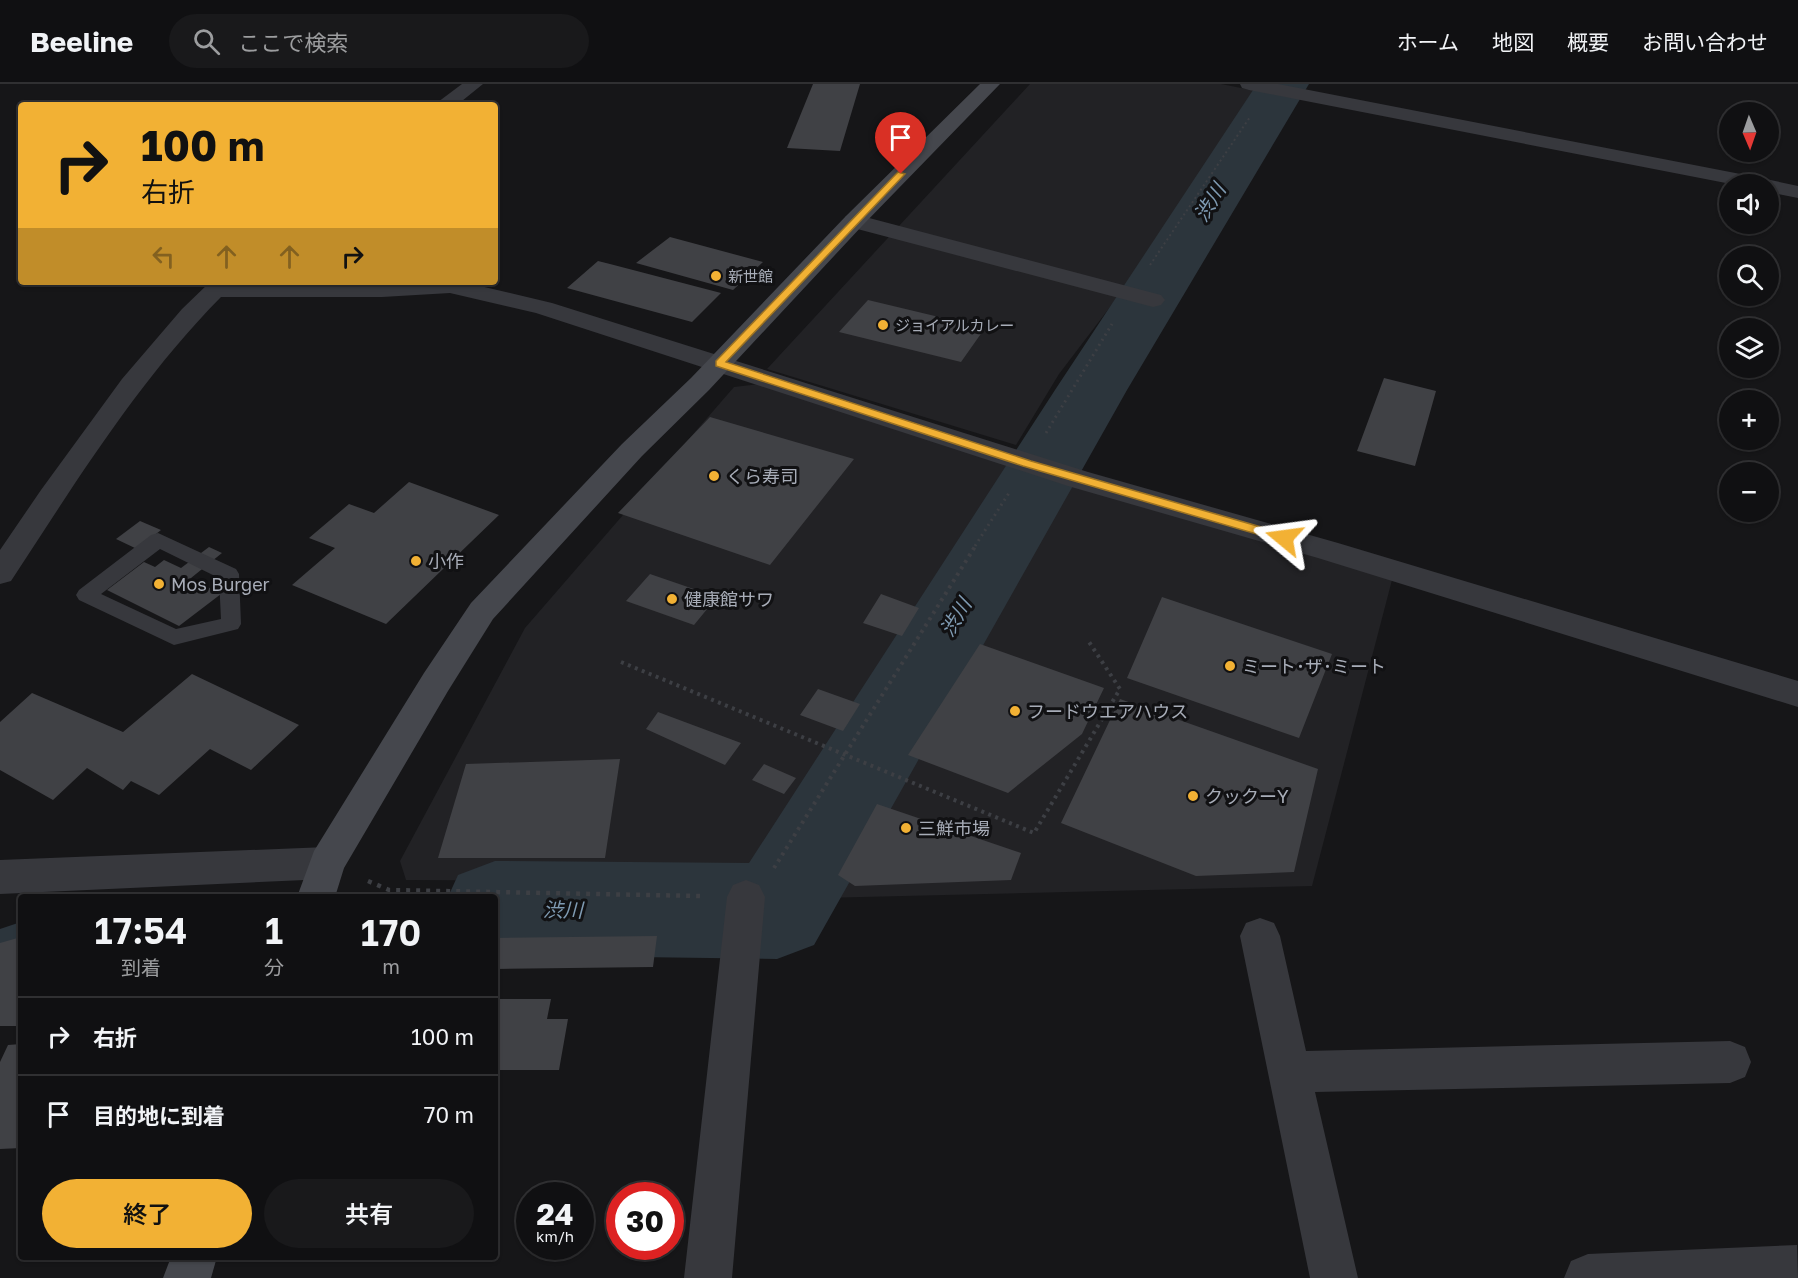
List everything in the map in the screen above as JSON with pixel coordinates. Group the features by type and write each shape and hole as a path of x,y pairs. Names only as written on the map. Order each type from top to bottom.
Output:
{"street":[{"path":"448,102 474,84"},
{"path":"0,877 322,880 436,682 482,611 632,450 719,363 854,221 991,84"},
{"path":"1269,87 1719,176"},
{"path":"1779,188 1798,192"},
{"path":"854,221 1145,298"},
{"path":"0,573 128,389 219,286 382,290 450,286 543,308 1038,467 1327,550 1798,694"},
{"path":"708,1278 745,907"},
{"path":"1260,936 1334,1278"},
{"path":"1290,1072 1730,1062"},
{"path":"187,1278 193,1260"},
{"path":"1588,1278 1797,1269"}],"lane":[{"path":"158,540 229,574 231,624 174,637 86,595 158,540"}],"path":[{"path":"498,895 745,907 757,894 845,754 1038,467"},
{"path":"621,662 845,754 884,774 1034,833 1120,689 1089,642"},
{"path":"322,880 389,890 473,894"}],"shaded area":[{"path":"1030,84 1221,84 1256,91 1126,286 1059,374 1016,445 767,369"},
{"path":"760,384 1392,580 1312,886 820,898 753,882 406,880 400,861 525,628 734,387"}],"building":[{"path":"813,84 860,84 840,151 787,148"},
{"name":"新世館","path":"670,237 763,262 733,290 636,263"},
{"path":"598,261 721,293 692,322 567,288"},
{"path":"868,300 985,328 961,362 839,332"},
{"path":"1384,378 1436,391 1415,466 1357,451"},
{"path":"710,417 854,459 770,565 618,513"},
{"path":"409,482 499,515 386,624 292,585 335,548 309,538 349,504 374,513"},
{"path":"140,521 161,530 137,549 116,539"},
{"name":"Mos Burger","path":"209,547 222,553 191,578 221,594 179,626 107,590 144,562 155,567 164,560 181,568"},
{"name":"健康館サワ","path":"650,574 717,597 694,625 626,601"},
{"path":"881,594 919,608 902,636 863,623"},
{"name":"ミート･ザ･ミート","path":"1162,597 1332,654 1299,738 1127,678"},
{"name":"フードウエアハウス","path":"980,644 1104,688 1082,734 1008,793 908,755"},
{"path":"192,674 299,725 251,770 210,749 159,795 131,781 123,790 87,768 53,800 0,770 0,722 32,693 123,732"},
{"path":"818,689 860,704 843,731 800,715"},
{"name":"クックーY","path":"1120,699 1318,769 1294,872 1196,876 1061,823"},
{"path":"658,712 741,743 725,765 646,729"},
{"path":"620,759 605,858 438,858 466,764"},
{"path":"764,764 796,778 784,794 752,780"},
{"name":"三鮮市場","path":"877,804 1021,853 1011,880 855,886 838,875"},
{"path":"657,936 653,967 498,969 498,938"},
{"path":"18,938 18,1026 0,1026 0,943"},
{"path":"498,999 551,999 547,1019 568,1019 559,1070 498,1070"},
{"path":"18,1044 18,1148 0,1149 0,1062 8,1045"}],"waterway":[{"name":"渋川","path":"498,908 777,911 1091,390 1283,84"},
{"name":"渋川","path":"0,937 18,931"}],"place":[{"name":"新世館","path":"716,276"},
{"name":"ジョイアルカレー","path":"883,325"},
{"name":"くら寿司","path":"714,476"},
{"name":"小作","path":"416,561"},
{"name":"Mos Burger","path":"159,584"},
{"name":"健康館サワ","path":"672,599"},
{"name":"ミート･ザ･ミート","path":"1230,666"},
{"name":"フードウエアハウス","path":"1015,711"},
{"name":"クックーY","path":"1193,796"},
{"name":"三鮮市場","path":"906,828"}],"route":[{"path":"901,174 719,363 1027,464 1284,538"}]}
